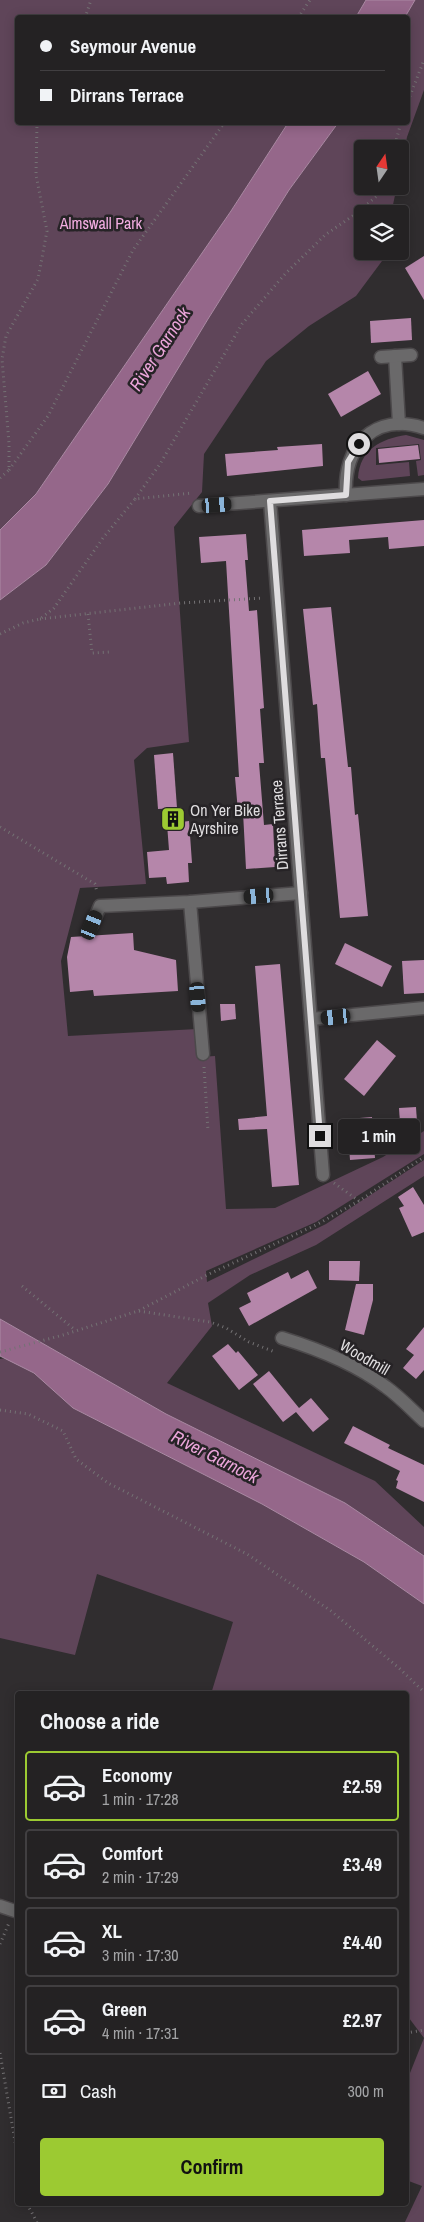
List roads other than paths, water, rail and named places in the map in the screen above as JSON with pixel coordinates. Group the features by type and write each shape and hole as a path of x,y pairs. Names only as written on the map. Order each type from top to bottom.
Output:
{"street":[{"path":"381,357 411,355"},
{"path":"394,356 399,424"},
{"path":"346,495 348,462 368,433 382,427 399,424 414,424 424,428"},
{"path":"199,506 424,488"},
{"name":"Dirrans Terrace","path":"270,501 323,1175"},
{"path":"92,925 100,906 190,902 301,893"},
{"path":"190,902 203,1054"},
{"path":"311,1019 424,1008"},
{"name":"Woodmill","path":"282,1338 316,1348 358,1370 386,1387 424,1421"},
{"path":"0,1906 15,1911"}],"water":[{"path":"366,0 415,0 406,15 357,15"},
{"name":"River Garnock","path":"287,125 337,125 289,190 108,484 46,565 0,600 0,530 36,494 231,211"},
{"name":"River Garnock","path":"0,1319 166,1414 345,1503 424,1556 424,1604 364,1562 262,1504 73,1408 34,1373 0,1356"}],"place":[{"name":"On Yer Bike Ayrshire","path":"173,819"}],"park label":[{"name":"Almswall Park","path":"101,223"}]}
